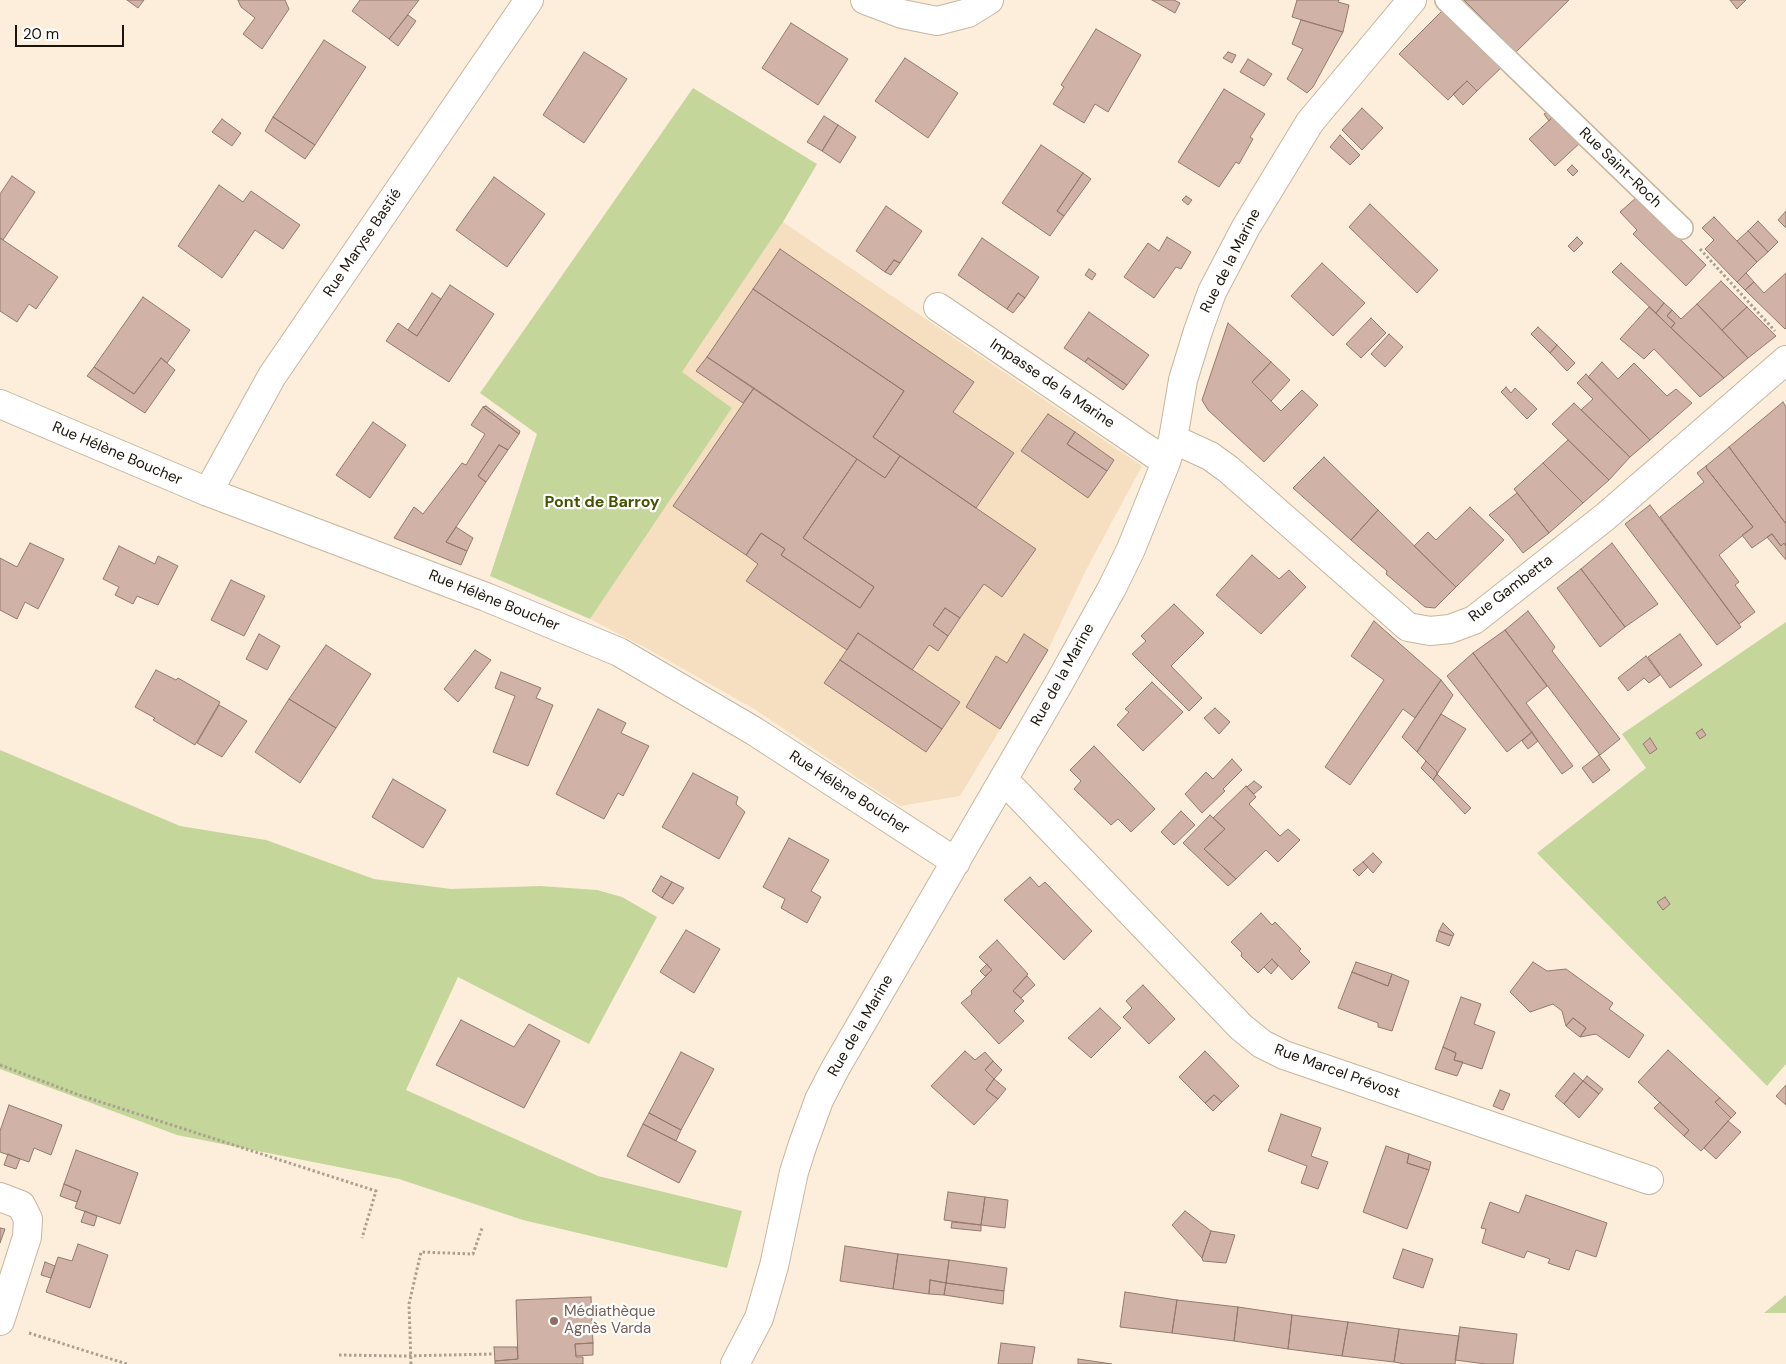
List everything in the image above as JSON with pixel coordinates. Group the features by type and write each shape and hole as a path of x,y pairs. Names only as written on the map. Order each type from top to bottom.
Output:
{"street":[{"name":"Rue Maryse Bastié","path":"208,492 272,376 530,0"},
{"path":"865,0 902,14 937,21 968,14 989,0"},
{"name":"Rue de la Marine","path":"735,1364 759,1318 774,1266 794,1172 819,1100 835,1069 1004,780 1112,588 1131,549 1170,450 1183,380 1212,292 1246,227 1310,122 1412,0"},
{"name":"Impasse de la Marine","path":"938,307 1170,450"},
{"name":"Rue Gambetta","path":"1170,450 1210,456 1228,469 1408,627 1430,631 1450,629 1474,620 1597,523 1783,348"},
{"name":"Rue Hélène Boucher","path":"0,404 208,492 486,597 619,652 754,731 956,862"},
{"name":"Rue Marcel Prévost","path":"1004,780 1241,1028 1262,1044 1284,1055 1649,1180"},
{"path":"0,1197 22,1205 28,1218 27,1237 0,1321"}],"lane":[{"name":"Rue Saint-Roch","path":"1446,0 1682,228"}],"path":[{"path":"1682,228 1783,348"},
{"path":"0,1065 79,1095 376,1191 362,1238"},
{"path":"411,1364 409,1304 421,1252 472,1254 482,1228"},
{"path":"27,1332 127,1364"},
{"path":"340,1355 494,1354"}],"shaded area":[{"path":"783,222 1142,466 1086,570 1048,650 960,796 900,806 754,709 648,649 590,619 732,408 681,372"}],"green space":[{"path":"693,88 817,164 783,222 682,372 732,408 590,619 490,576 537,434 480,393"},
{"path":"1786,622 1786,1064 1767,1086 1537,853 1646,768 1622,734"},
{"path":"0,750 180,826 266,840 374,879 451,889 540,886 597,890 622,897 657,917 589,1044 458,977 406,1090 598,1176 742,1211 727,1268 523,1220 399,1179 177,1135 0,1069"},
{"path":"1786,1295 1786,1313 1764,1313"}],"building":[{"path":"127,0 144,0 138,8"},
{"path":"238,0 285,0 289,9 262,49 243,34 255,18 241,7"},
{"path":"360,0 419,0 389,39 352,11"},
{"path":"1152,0 1174,0 1180,3 1175,13"},
{"path":"1297,0 1339,0 1338,2 1349,5 1343,32 1292,17"},
{"path":"1464,0 1569,0 1516,52"},
{"path":"1730,0 1746,0 1737,9"},
{"path":"1447,6 1505,64 1477,91 1467,81 1448,100 1399,54"},
{"path":"408,15 416,21 398,46 389,39"},
{"path":"1301,20 1343,32 1313,87 1307,93 1287,79 1303,49 1292,44"},
{"path":"791,23 848,59 818,105 762,68"},
{"path":"1096,29 1141,55 1108,112 1095,104 1084,123 1053,104 1064,87 1061,85"},
{"path":"324,40 366,67 315,145 273,117"},
{"path":"584,52 627,79 584,143 543,115"},
{"path":"1228,52 1236,55 1232,63 1223,58"},
{"path":"905,58 958,93 928,138 875,101"},
{"path":"1248,59 1272,74 1264,86 1240,72"},
{"path":"1467,81 1477,91 1463,105 1453,94"},
{"path":"1224,89 1265,114 1250,137 1253,139 1239,164 1236,162 1219,187 1178,162"},
{"path":"1362,108 1383,128 1362,150 1342,130"},
{"path":"1550,109 1556,114 1549,121 1544,114"},
{"path":"1555,115 1581,142 1555,166 1529,139"},
{"path":"824,116 838,125 822,151 807,142"},
{"path":"273,117 315,145 305,159 265,131"},
{"path":"222,119 241,133 232,146 212,132"},
{"path":"838,125 856,137 840,163 822,151"},
{"path":"1340,135 1360,155 1350,165 1330,147"},
{"path":"1041,145 1083,173 1057,211 1064,216 1050,236 1002,203"},
{"path":"1572,165 1578,171 1573,176 1567,170"},
{"path":"1083,173 1091,179 1064,216 1057,211"},
{"path":"12,176 35,192 3,240 0,238 0,194"},
{"path":"494,177 545,214 507,267 456,230"},
{"path":"219,185 243,202 251,191 300,225 283,249 255,230 222,278 178,246"},
{"path":"1186,196 1192,200 1188,205 1182,200"},
{"path":"1637,197 1706,265 1686,286 1633,234 1637,230 1620,212"},
{"path":"1370,204 1438,270 1417,293 1349,227"},
{"path":"886,206 922,231 900,263 894,260 885,272 856,251"},
{"path":"1786,211 1786,228 1778,220"},
{"path":"1714,217 1757,262 1737,282 1705,249 1714,240 1702,228"},
{"path":"1758,221 1778,242 1768,252 1748,231"},
{"path":"1748,231 1768,252 1757,262 1737,241"},
{"path":"1167,237 1191,252 1181,269 1176,267 1154,298 1124,277 1148,243 1159,251"},
{"path":"1577,237 1583,243 1574,252 1568,246"},
{"path":"0,238 58,277 36,309 29,304 17,322 0,311"},
{"path":"982,238 1039,277 1025,298 1018,293 1007,309 958,275"},
{"path":"780,249 974,382 953,412 1014,453 976,508 873,437 904,391 753,289"},
{"path":"894,260 900,263 891,275 885,272"},
{"path":"1322,263 1365,303 1333,336 1291,296"},
{"path":"1621,263 1664,303 1656,313 1612,272"},
{"path":"1089,269 1096,274 1092,280 1085,275"},
{"path":"1746,273 1754,282 1745,290 1737,282"},
{"path":"1786,273 1785,329 1745,290 1754,282 1764,293"},
{"path":"1721,281 1747,307 1722,330 1697,304"},
{"path":"450,285 494,314 449,382 386,341 398,323 417,336"},
{"path":"753,289 904,391 873,437 900,456 885,478 707,357"},
{"path":"432,293 441,299 417,336 408,330"},
{"path":"1018,293 1025,298 1013,313 1007,309"},
{"path":"143,297 190,330 167,363 161,358 134,394 94,367"},
{"path":"1664,303 1672,310 1667,316 1675,323 1671,328 1656,313"},
{"path":"1697,304 1748,358 1724,378 1671,328 1675,323 1667,316 1672,310 1681,319"},
{"path":"1649,307 1724,378 1700,397 1654,349 1644,359 1620,339"},
{"path":"1747,307 1776,336 1748,358 1722,330"},
{"path":"1089,312 1149,355 1127,385 1088,358 1085,362 1064,348"},
{"path":"1371,318 1386,333 1361,358 1346,344"},
{"path":"1228,323 1271,362 1252,382 1281,411 1302,390 1318,405 1264,462 1208,410 1202,400"},
{"path":"1538,327 1557,345 1550,353 1531,334"},
{"path":"1389,334 1403,347 1385,367 1371,354"},
{"path":"1557,345 1575,363 1567,371 1550,353"},
{"path":"707,357 754,388 743,403 696,371"},
{"path":"161,358 175,370 145,413 87,376 94,367 134,394"},
{"path":"1088,358 1127,385 1123,390 1085,362"},
{"path":"1271,362 1290,380 1271,401 1252,382"},
{"path":"1602,362 1618,379 1634,363 1667,396 1676,389 1692,403 1650,440 1588,377"},
{"path":"1586,374 1650,440 1630,457 1581,410 1593,399 1577,383"},
{"path":"1506,387 1511,393 1515,388 1537,409 1527,419 1501,392"},
{"path":"754,388 857,459 803,538 874,587 860,608 781,555 785,549 761,533 746,555 673,506"},
{"path":"1783,402 1786,407 1786,524 1729,447"},
{"path":"1574,403 1630,457 1609,480 1552,424"},
{"path":"486,406 520,431 519,434 483,407"},
{"path":"483,407 519,434 508,450 499,445 478,476 486,482 446,542 467,551 461,565 394,538 414,507 423,514 462,463 466,465 485,434 471,425"},
{"path":"1048,414 1075,432 1067,444 1107,471 1088,498 1021,451"},
{"path":"373,422 406,445 370,498 336,475"},
{"path":"1075,432 1114,460 1107,471 1067,444"},
{"path":"1568,440 1609,480 1583,503 1543,463"},
{"path":"499,445 508,450 486,482 478,476"},
{"path":"1729,447 1786,524 1786,546 1784,543 1781,546 1772,534 1752,548 1742,535 1753,527 1706,466"},
{"path":"900,456 1036,549 1002,597 984,584 960,618 945,608 933,625 948,636 938,651 929,645 912,670 858,633 847,650 746,581 758,564 746,555 761,533 785,549 781,555 860,608 874,587 803,538 857,459 885,478"},
{"path":"1324,457 1378,510 1351,540 1293,488"},
{"path":"1543,463 1583,503 1549,533 1514,489"},
{"path":"1706,466 1753,527 1719,555 1739,582 1735,585 1755,612 1739,624 1660,517 1704,482 1697,473"},
{"path":"1517,493 1549,533 1523,553 1509,535 1489,515"},
{"path":"1650,505 1741,627 1717,645 1625,524"},
{"path":"1470,507 1504,540 1456,587 1414,546 1428,532 1436,540"},
{"path":"1378,510 1456,587 1435,608 1425,607 1386,574 1387,571 1351,540"},
{"path":"456,527 473,538 467,551 446,542"},
{"path":"1772,534 1781,546 1784,543 1786,546 1786,560 1767,537"},
{"path":"30,543 64,559 38,609 25,602 17,619 0,610 0,558 17,567"},
{"path":"1612,543 1658,604 1625,627 1581,569"},
{"path":"119,546 155,564 158,556 178,566 158,605 137,596 133,604 115,595 119,587 103,579"},
{"path":"1252,555 1279,579 1289,570 1306,587 1261,634 1216,595"},
{"path":"1581,569 1625,627 1600,647 1557,588"},
{"path":"231,580 265,596 244,636 211,620"},
{"path":"1174,604 1204,633 1171,666 1202,698 1189,711 1132,654 1146,641 1141,636"},
{"path":"945,608 960,618 948,636 933,625"},
{"path":"1528,611 1555,647 1552,651 1620,739 1600,755 1505,630"},
{"path":"1374,621 1441,680 1415,718 1403,709 1350,785 1325,767 1384,680 1351,656"},
{"path":"1505,630 1547,686 1526,703 1573,766 1562,774 1473,653"},
{"path":"858,633 960,702 942,729 840,660"},
{"path":"259,634 280,646 267,670 246,659"},
{"path":"1024,634 1048,650 1000,729 966,707 996,656 1007,663"},
{"path":"1680,634 1702,665 1670,688 1648,657"},
{"path":"326,645 371,674 336,728 289,699"},
{"path":"475,650 491,660 458,702 444,689"},
{"path":"1473,653 1532,732 1507,752 1447,676"},
{"path":"1646,656 1660,675 1649,683 1644,678 1628,691 1618,678"},
{"path":"840,660 942,729 926,752 824,683"},
{"path":"156,670 176,680 178,678 220,702 195,745 135,707"},
{"path":"501,672 541,688 536,698 553,705 528,766 493,752 515,696 495,688"},
{"path":"1441,680 1453,695 1417,752 1402,737"},
{"path":"1152,682 1183,712 1143,751 1117,725 1129,712 1125,709"},
{"path":"289,699 336,728 300,783 255,752"},
{"path":"219,705 247,721 222,757 197,743"},
{"path":"1215,708 1230,722 1219,734 1204,718"},
{"path":"598,709 626,723 621,733 649,746 623,796 618,793 604,819 556,794"},
{"path":"1441,714 1466,729 1437,774 1417,752"},
{"path":"1702,729 1706,735 1700,739 1696,733"},
{"path":"1532,732 1538,741 1528,749 1522,741"},
{"path":"1650,738 1657,749 1650,754 1643,744"},
{"path":"1094,746 1155,809 1131,832 1118,819 1111,825 1074,789 1081,781 1070,770"},
{"path":"1599,755 1610,770 1593,783 1582,768"},
{"path":"1232,759 1242,770 1223,789 1225,791 1202,813 1185,794 1206,772 1213,779"},
{"path":"1426,761 1437,772 1433,780 1421,768"},
{"path":"693,773 738,797 736,804 745,812 719,859 662,827"},
{"path":"1437,774 1471,808 1465,814 1433,780"},
{"path":"393,779 446,810 423,848 372,817"},
{"path":"1254,781 1262,787 1254,794 1247,787"},
{"path":"1246,786 1256,797 1249,804 1280,836 1288,829 1300,840 1278,862 1266,850 1236,879 1204,849 1225,829 1213,818"},
{"path":"1181,811 1195,825 1174,845 1161,832"},
{"path":"1210,815 1225,829 1204,849 1236,879 1228,886 1183,843"},
{"path":"789,838 829,860 811,891 821,897 807,923 781,908 785,899 763,887"},
{"path":"1373,853 1382,862 1373,873 1363,862"},
{"path":"1363,862 1368,867 1359,876 1353,870"},
{"path":"661,876 672,882 662,898 652,891"},
{"path":"1030,877 1039,887 1045,882 1092,931 1064,960 1004,900"},
{"path":"672,882 684,888 673,904 662,898"},
{"path":"1665,897 1670,904 1663,910 1657,902"},
{"path":"1261,913 1272,925 1275,922 1301,949 1299,951 1310,962 1292,980 1272,959 1258,973 1241,956 1242,953 1231,942"},
{"path":"1443,923 1454,934 1453,936 1439,931"},
{"path":"686,930 720,949 694,993 660,972"},
{"path":"1439,931 1453,936 1449,946 1436,941"},
{"path":"997,940 1028,974 1013,991 1024,1001 1014,1011 1024,1021 999,1044 961,1003 972,994 971,991 992,970 979,957"},
{"path":"1272,959 1278,966 1271,974 1264,967"},
{"path":"1356,962 1392,974 1388,986 1352,972"},
{"path":"1533,962 1547,971 1566,969 1613,1003 1609,1009 1644,1035 1629,1058 1596,1034 1580,1037 1586,1028 1573,1018 1566,1026 1562,1011 1553,1004 1530,1012 1510,992"},
{"path":"987,964 992,970 985,976 980,971"},
{"path":"1352,972 1388,986 1392,974 1409,981 1392,1031 1378,1027 1378,1023 1338,1008"},
{"path":"1027,976 1035,985 1021,998 1013,991"},
{"path":"1143,985 1175,1019 1149,1044 1123,1017 1132,1008 1126,1001"},
{"path":"1461,997 1481,1004 1474,1024 1495,1032 1482,1069 1454,1060 1456,1053 1443,1047"},
{"path":"1100,1008 1121,1028 1091,1058 1068,1038"},
{"path":"1573,1018 1586,1028 1580,1037 1566,1026"},
{"path":"461,1020 514,1047 529,1024 560,1041 524,1108 436,1065"},
{"path":"1443,1047 1456,1053 1454,1060 1463,1062 1457,1076 1435,1069"},
{"path":"1668,1050 1720,1098 1715,1102 1731,1118 1701,1151 1684,1136 1689,1130 1638,1082"},
{"path":"965,1051 975,1060 985,1052 993,1061 985,1070 994,1079 986,1090 998,1099 974,1125 931,1086"},
{"path":"1205,1051 1239,1086 1222,1102 1214,1095 1205,1103 1179,1077"},
{"path":"681,1052 714,1069 681,1130 649,1113"},
{"path":"993,1061 1002,1070 994,1079 985,1070"},
{"path":"1574,1073 1583,1081 1564,1104 1555,1096"},
{"path":"1587,1076 1603,1089 1599,1094 1583,1081"},
{"path":"994,1079 1006,1089 998,1099 986,1090"},
{"path":"1583,1081 1599,1094 1579,1118 1564,1104"},
{"path":"1786,1085 1786,1105 1776,1096"},
{"path":"1500,1090 1510,1094 1503,1110 1493,1106"},
{"path":"1214,1095 1222,1102 1213,1111 1205,1103"},
{"path":"1720,1098 1736,1113 1731,1118 1715,1102"},
{"path":"1660,1102 1689,1130 1684,1136 1654,1108"},
{"path":"9,1105 62,1125 51,1155 34,1148 29,1162 0,1152 0,1131"},
{"path":"649,1113 681,1130 676,1141 643,1124"},
{"path":"1281,1114 1321,1128 1311,1156 1328,1162 1318,1189 1301,1183 1307,1166 1268,1151"},
{"path":"1728,1121 1741,1132 1716,1159 1704,1148"},
{"path":"643,1124 696,1151 679,1183 627,1156"},
{"path":"1386,1146 1409,1154 1407,1163 1429,1170 1407,1229 1363,1212"},
{"path":"76,1150 138,1173 120,1224 75,1208 81,1191 64,1184"},
{"path":"8,1154 20,1159 16,1169 4,1165"},
{"path":"1409,1154 1431,1162 1429,1170 1407,1163"},
{"path":"64,1184 81,1191 77,1202 60,1196"},
{"path":"948,1192 985,1197 981,1225 944,1220"},
{"path":"1526,1195 1607,1223 1596,1257 1576,1250 1569,1270 1548,1263 1550,1259 1527,1251 1524,1258 1482,1243 1486,1229 1481,1228 1490,1202 1519,1213"},
{"path":"985,1197 1008,1200 1005,1228 981,1225"},
{"path":"85,1211 97,1216 94,1226 81,1222"},
{"path":"1185,1211 1211,1231 1202,1258 1172,1225"},
{"path":"952,1222 981,1225 981,1231 951,1228"},
{"path":"0,1228 5,1229 0,1243"},
{"path":"1211,1231 1235,1235 1226,1263 1203,1261 1202,1258"},
{"path":"78,1244 108,1255 90,1308 46,1292 58,1257 72,1261"},
{"path":"845,1246 898,1254 893,1289 840,1281"},
{"path":"1403,1249 1433,1259 1423,1288 1393,1278"},
{"path":"898,1254 949,1260 946,1283 930,1280 929,1294 893,1289"},
{"path":"949,1260 1007,1268 1004,1291 946,1283"},
{"path":"45,1262 55,1266 51,1278 41,1275"},
{"path":"930,1280 946,1283 944,1295 929,1294"},
{"path":"946,1283 1004,1291 1003,1304 944,1295"},
{"path":"1125,1292 1177,1300 1172,1333 1120,1327"},
{"name":"Médiathèque Agnès Varda","path":"591,1297 593,1343 575,1344 576,1357 583,1357 583,1364 495,1364 495,1361 518,1359 516,1300"},
{"path":"1177,1300 1238,1307 1234,1341 1172,1333"},
{"path":"1238,1307 1292,1315 1288,1349 1234,1341"},
{"path":"1292,1315 1348,1322 1342,1356 1288,1349"},
{"path":"1348,1322 1399,1329 1394,1362 1342,1356"},
{"path":"1460,1327 1517,1334 1513,1364 1486,1364 1455,1360"},
{"path":"1399,1329 1459,1336 1455,1364 1405,1364 1394,1362"},
{"path":"593,1343 593,1355 576,1356 575,1344"},
{"path":"1001,1343 1035,1347 1032,1364 998,1364"},
{"path":"494,1347 517,1347 518,1359 495,1361"},
{"path":"1078,1359 1112,1364 1078,1364"}],"place":[{"name":"Médiathèque Agnès Varda","path":"554,1321"}],"district":[{"name":"Pont de Barroy","path":"602,503"}]}
